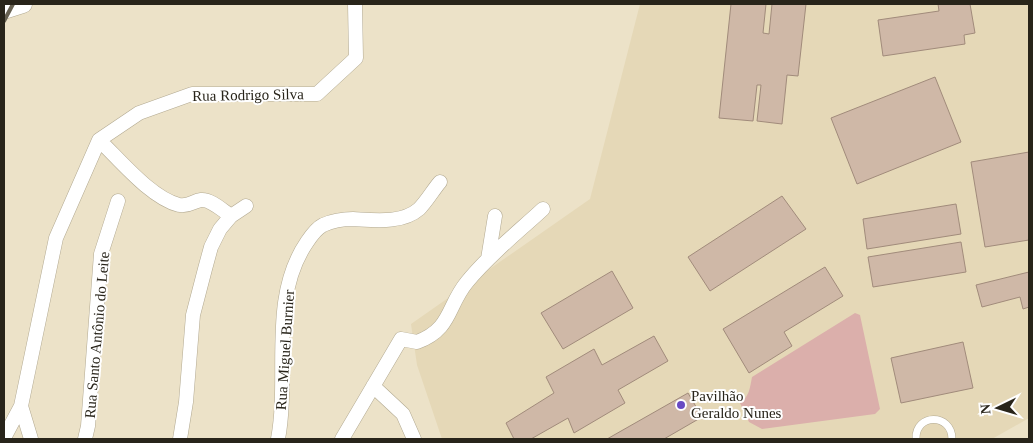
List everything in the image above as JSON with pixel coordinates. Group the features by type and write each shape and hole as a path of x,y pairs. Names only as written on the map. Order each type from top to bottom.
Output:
{"street":[{"path":"4,10 24,4"},
{"name":"Rua Rodrigo Silva","path":"99,140 139,113 192,94 317,94 356,58 355,4"},
{"path":"4,438 22,406 56,238 99,140 156,194 181,205 189,206 198,201 206,200 231,216"},
{"name":"Rua Miguel Burnier","path":"278,439 281,424 282,357 286,302 296,262 304,247 322,226 333,222 352,219 380,221 412,214 421,207 440,182"},
{"name":"Rua Santo Antônio do Leite","path":"85,439 88,426 101,254 118,201"},
{"path":"180,439 186,402 195,302 212,247 220,229 231,216 246,206"},
{"path":"342,439 401,339 417,342 438,331 445,322 466,282 488,259 543,210"},
{"path":"488,259 495,216"},
{"path":"373,386 403,414 414,439"},
{"path":"22,406 31,439"}],"lane":[{"path":"916,439 916,431 919,426 935,419 946,423 950,428 952,439"}],"shaded area":[{"path":"640,4 1029,4 1029,418 992,439 442,439 417,365 411,324 590,199"},
{"path":"855,313 860,315 880,409 875,414 762,429 749,422 740,403 747,395 752,377"}],"building":[{"path":"731,4 766,4 763,33 769,34 772,4 806,4 798,76 787,75 782,124 757,121 761,85 757,85 753,121 719,118"},
{"path":"938,4 970,4 975,33 964,35 965,44 883,56 878,20 939,11"},
{"path":"935,77 961,142 857,184 831,118"},
{"path":"1029,152 1029,240 985,247 971,162"},
{"path":"782,196 806,229 710,291 688,257"},
{"path":"956,204 961,234 867,249 863,219"},
{"path":"961,242 966,272 873,287 868,257"},
{"path":"825,267 843,296 784,332 792,346 749,373 723,329"},
{"path":"612,271 633,308 563,349 541,313"},
{"path":"1029,272 1029,307 1023,309 1020,297 982,307 976,285"},
{"path":"654,336 668,361 618,390 625,403 574,433 568,418 531,439 514,439 506,423 554,393 546,377 594,349 602,365"},
{"path":"963,342 973,388 901,403 891,358"},
{"name":"Pavilhão Geraldo Nunes","path":"688,393 702,417 664,439 607,439"}],"railway":[{"path":"4,21 13,4"}],"place":[{"name":"Pavilhão Geraldo Nunes","path":"681,405"}]}
